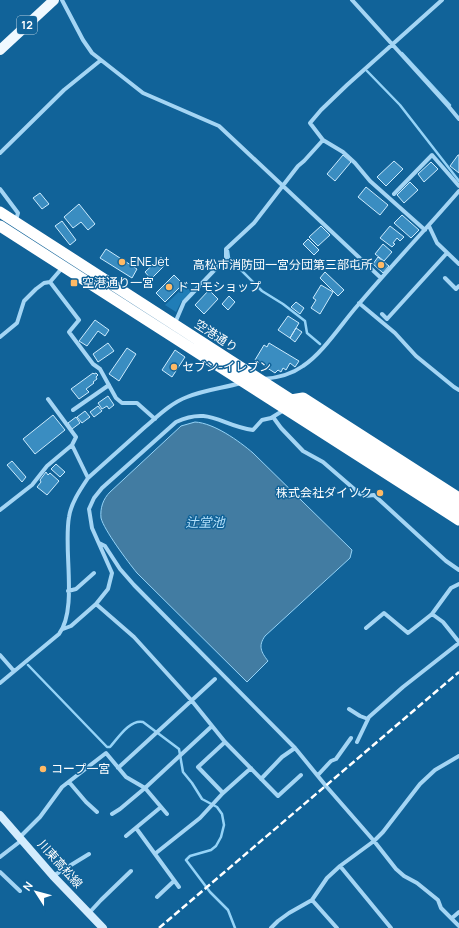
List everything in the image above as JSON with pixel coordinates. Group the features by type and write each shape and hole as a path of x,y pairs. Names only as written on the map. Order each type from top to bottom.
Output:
{"highway":[{"name":"空港通り","path":"0,212 259,380 288,405"},
{"name":"空港通り","path":"0,226 243,382 288,405 437,500 459,520"},
{"path":"459,498 303,398 288,405 292,418 459,527"},
{"name":"空港通り","path":"437,500 459,508"}],"main road":[{"name":"12","path":"0,50 54,0"},
{"name":"川東高松線","path":"0,815 53,876 103,928"}],"street":[{"path":"62,0 83,40 92,53 143,93 219,126 380,278"},
{"path":"352,0 449,106 459,119"},
{"path":"425,230 370,180 349,158 323,140 310,123 347,85 442,0"},
{"path":"0,153 64,90 101,60"},
{"path":"174,325 184,302 226,258 226,249 254,223 298,166 323,140"},
{"path":"394,194 432,155 459,186"},
{"path":"0,189 18,213 15,222"},
{"path":"0,683 63,629 68,608 67,539 69,516 80,490 88,478 155,419 174,404 187,397 243,382 279,376 303,366 317,354 380,278 429,226 459,191"},
{"path":"429,226 437,243 459,264"},
{"path":"382,314 387,319 447,253"},
{"path":"0,337 17,323 24,301 40,286 50,282 63,266"},
{"path":"445,278 456,289 459,286"},
{"path":"50,282 78,320 69,332 93,364 100,369 116,398 122,403 137,402 155,419"},
{"path":"359,303 395,333 416,356 459,390"},
{"path":"74,410 109,386"},
{"path":"0,510 26,490 47,466 72,445 76,437 48,399"},
{"path":"63,629 70,626 96,604 108,589 112,573 92,528 88,509 102,488 176,422 196,415 206,416 242,429 253,430 262,420 273,417 288,405"},
{"path":"273,417 281,428 303,451 323,462 360,494 365,496 374,495 446,561 459,570"},
{"path":"72,445 88,478"},
{"path":"99,543 105,546 120,569 134,585 295,748 396,869 434,896 438,900 441,908 459,926"},
{"path":"68,590 76,589 94,574"},
{"path":"366,628 384,613 408,633 432,614 451,588 459,584"},
{"path":"96,604 134,637 192,701 225,742 278,796 301,775"},
{"path":"357,742 368,719 403,688 459,643 443,622 432,614"},
{"path":"0,655 14,671"},
{"path":"118,768 216,679"},
{"path":"349,709 368,719"},
{"path":"112,814 145,788 212,726"},
{"path":"318,775 331,761 336,758 352,738"},
{"path":"223,793 198,767 225,742"},
{"path":"262,778 282,757 295,748"},
{"path":"0,857 20,839 40,817 62,787 106,753 126,777 145,788 167,814"},
{"path":"271,928 278,920 312,900 327,878 340,866 374,841 383,832 420,784 435,770 459,756"},
{"path":"156,853 200,818 223,793 251,768"},
{"path":"69,782 86,802 97,812"},
{"path":"126,836 161,807"},
{"path":"136,828 156,853 179,887"},
{"path":"53,876 89,854"},
{"path":"340,866 391,928"},
{"path":"89,913 100,900 132,871"},
{"path":"0,872 20,891"},
{"path":"157,897 174,881"},
{"path":"312,900 337,928"},
{"path":"452,918 459,912"}],"shaded area":[{"path":"185,286 192,292 181,302 176,312 165,305"}],"water":[{"name":"辻堂池","path":"195,422 218,429 234,438 247,448 352,550 350,558 265,636 261,649 268,661 247,682 137,573 111,538 101,518 102,504 110,492 181,426"}],"building":[{"path":"343,155 351,162 335,181 327,174"},
{"path":"459,155 459,173 450,166"},
{"path":"394,161 403,169 386,186 377,177"},
{"path":"431,162 438,169 424,182 418,174"},
{"path":"410,182 418,190 404,203 397,195"},
{"path":"366,187 388,205 380,215 358,197"},
{"path":"40,193 49,204 42,209 33,198"},
{"path":"79,204 95,224 88,230 81,222 73,228 64,217"},
{"path":"402,215 419,230 411,238 394,223"},
{"path":"62,221 76,240 70,245 55,226"},
{"path":"321,226 330,235 318,246 309,237"},
{"path":"390,226 404,237 400,241 397,238 392,247 380,238"},
{"path":"308,239 319,250 314,255 303,244"},
{"path":"383,244 392,252 384,261 375,254"},
{"path":"106,249 137,269 132,278 100,258"},
{"path":"161,257 167,263 151,279 145,272"},
{"path":"378,257 389,266 383,273 373,264"},
{"path":"325,272 344,290 338,296 320,278"},
{"path":"174,275 183,284 165,302 156,293"},
{"path":"321,285 333,292 320,314 311,308 316,300 313,298"},
{"path":"209,290 218,299 204,314 195,305"},
{"path":"229,296 235,302 228,310 222,304"},
{"path":"296,302 304,308 300,314 291,307"},
{"path":"288,316 299,323 290,338 278,330"},
{"path":"95,320 109,330 105,336 98,331 87,346 79,341"},
{"path":"296,328 302,332 295,342 290,338"},
{"path":"108,343 114,351 98,362 93,354"},
{"path":"269,343 299,361 295,367 290,363 286,370 283,368 281,372 278,370 275,373 255,360 264,345 267,347"},
{"path":"127,348 136,354 119,381 109,374"},
{"path":"175,350 185,357 172,377 162,370"},
{"path":"93,373 98,375 96,377 97,379 86,389 89,392 79,399 71,389"},
{"path":"108,396 114,405 109,409 107,406 102,409 98,403"},
{"path":"98,406 102,411 94,417 90,412"},
{"path":"85,411 90,417 82,423 77,417"},
{"path":"53,415 65,430 35,454 23,439"},
{"path":"76,417 80,423 72,429 68,423"},
{"path":"12,461 26,477 22,482 7,465"},
{"path":"56,464 65,472 60,477 51,469"},
{"path":"46,472 48,475 50,473 59,481 47,495 37,487"}],"waterway":[{"path":"402,53 450,105"},
{"path":"367,71 400,105 459,181"},
{"path":"228,251 229,258 262,291 283,304 305,321 307,333 320,344"},
{"path":"28,665 107,747 110,747 133,723 143,722 179,749 183,772 202,799 217,807 222,814 224,825 221,837 216,846 211,850 190,856 186,860 210,892 228,910 235,928"}],"railway":[{"path":"159,928 459,672"}],"place":[{"name":"ENEJet","path":"122,262"},
{"name":"高松市消防団一宮分団第三部屯所","path":"381,265"},
{"name":"空港通り一宮","path":"74,283"},
{"name":"ドコモショップ","path":"169,287"},
{"name":"セブン-イレブン","path":"174,367"},
{"name":"株式会社ダイソク","path":"380,493"},
{"name":"コープ一宮","path":"43,769"}]}
